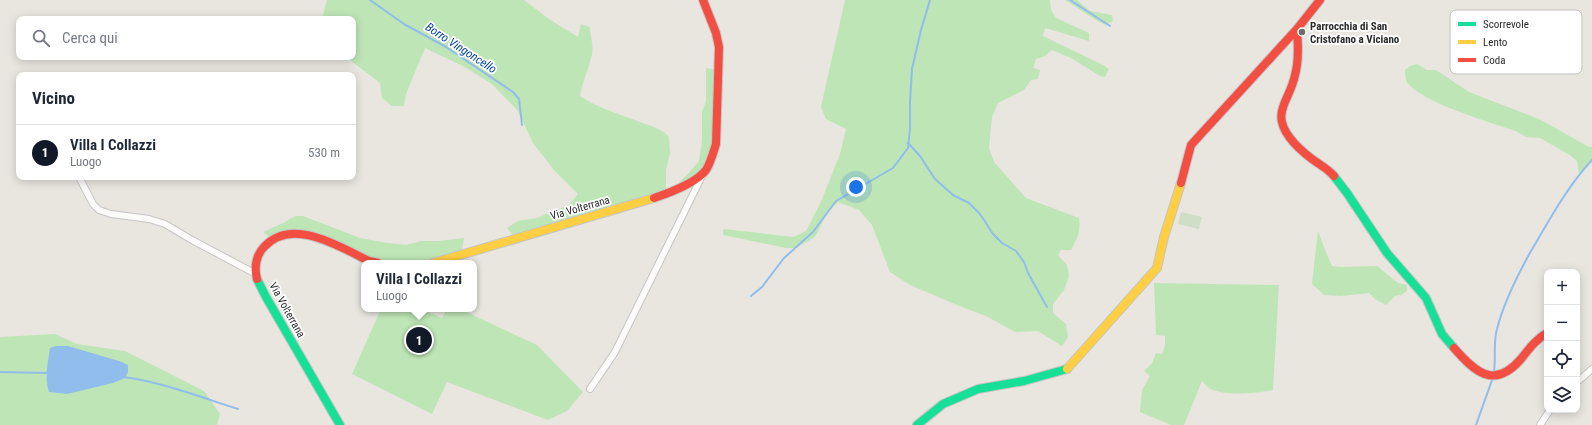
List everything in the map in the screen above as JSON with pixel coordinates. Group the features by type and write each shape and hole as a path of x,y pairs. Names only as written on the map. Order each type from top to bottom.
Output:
{"street":[{"name":"Via Volterrana","path":"590,389 615,352 712,158 716,144 719,47 716,33 703,0"},
{"path":"917,425 944,404 978,389 1001,384 1024,382 1068,369 1157,268 1164,237 1191,145 1297,29 1320,0"},
{"path":"1297,29 1298,50 1295,78 1280,111 1282,125 1290,138 1299,148 1312,160 1327,167 1339,181 1396,264 1426,298 1443,336 1470,368 1491,375 1500,375 1510,371 1537,340 1544,335"},
{"name":"Via Volterrana","path":"443,260 666,194 680,189 694,181 705,171"},
{"path":"81,180 93,204 99,210 111,214 150,219 165,224 256,274"},
{"name":"Via Volterrana","path":"340,425 260,286 256,274 256,265 264,245 280,235 289,234 303,234 321,239 368,260"},
{"path":"1580,377 1592,368"},
{"path":"1540,425 1548,413"}],"green space":[{"path":"327,0 524,0 549,19 578,37 581,24 590,27 592,44 591,60 580,96 601,107 659,129 669,137 670,153 666,170 666,194 516,239 507,228 518,221 537,218 569,205 578,194 554,170 533,143 518,111 492,84 463,66 425,48 406,94 404,106 392,106 382,98 380,83 350,60 356,60 356,16 323,16"},
{"path":"845,0 1050,0 1051,10 1056,18 1089,33 1089,41 1045,28 1043,36 1103,65 1109,69 1105,77 1100,76 1071,58 1052,50 1045,56 1036,59 1033,68 1040,70 1038,79 1031,80 1024,90 998,103 992,117 989,148 994,162 1026,198 1079,218 1078,235 1071,250 1061,250 1058,255 1067,265 1069,276 1064,290 1053,304 1053,313 1066,324 1068,337 1062,346 1038,331 1015,332 986,316 910,285 890,272 872,225 859,210 838,202 828,211 815,237 796,248 786,248 723,235 723,229 794,237 806,231 820,204 840,154 846,129 826,119 821,107"},
{"path":"1065,0 1077,0 1090,11 1112,15 1113,21 1105,25"},
{"path":"1417,64 1427,70 1436,70 1469,92 1539,119 1589,147 1592,147 1592,160 1579,174 1577,161 1570,155 1540,138 1526,137 1516,131 1457,111 1426,97 1414,90 1406,79 1405,70 1410,66"},
{"path":"706,68 720,70 717,136 711,160 706,170 698,179 682,188 666,194 687,175 699,161 702,141 702,112 706,101"},
{"path":"1181,212 1202,217 1199,229 1178,224"},
{"path":"296,216 303,216 360,238 388,243 406,245 421,241 439,241 464,238 461,255 444,260 370,260 303,234 272,239 263,232"},
{"path":"1318,231 1332,266 1377,266 1398,283 1407,285 1407,291 1401,295 1395,296 1386,305 1375,299 1369,293 1341,296 1324,295 1312,284"},
{"path":"1154,283 1279,285 1273,390 1249,393 1223,393 1209,388 1202,381 1184,425 1171,425 1140,412 1142,390 1150,376 1144,371 1152,363 1156,353 1162,354 1165,346 1165,336 1156,335"},
{"path":"380,312 427,312 442,318 445,312 466,312 537,345 583,392 567,411 548,420 447,382 432,414 352,374"},
{"path":"55,334 77,344 125,351 204,391 220,414 217,425 0,425 0,337","holes":["46,372 67,394 49,392"]}],"water":[{"path":"56,346 68,346 122,362 128,365 128,372 125,378 113,383 67,394 49,392 47,375 48,359 50,348"}],"waterway":[{"name":"Borro Vingoncello","path":"370,0 404,24 446,47 513,92 519,99 522,125"},
{"path":"751,296 762,287 784,258 813,232 836,201 893,168 908,148 912,69 930,0"},
{"path":"1070,0 1110,26"},
{"path":"908,143 920,156 935,179 953,195 969,203 980,214 993,234 1002,243 1016,251 1024,262 1028,273 1047,307"},
{"path":"1494,372 1496,334 1503,309 1511,289 1531,251 1559,204 1583,170 1592,160"},
{"path":"0,372 49,373"},
{"path":"123,377 167,386 238,409"},
{"path":"1476,425 1492,380"}],"traffic: fast":[{"path":"1334,176 1387,253 1426,298 1442,334 1454,348"},
{"path":"257,279 340,425"},
{"path":"917,425 943,404 978,389 1024,381 1067,369"}],"traffic: slow":[{"path":"1067,369 1157,268 1164,237 1181,183"},
{"path":"443,260 654,198"}],"traffic: jam":[{"path":"654,198 682,187 702,175 709,164 716,144 719,47 716,33 703,0"},
{"path":"1181,183 1191,145 1297,29 1320,0"},
{"path":"1297,29 1297,64 1293,84 1281,113 1284,129 1295,144 1334,176"},
{"path":"257,279 256,262 261,250 275,238 288,234 302,234 316,237 330,242 367,260"},
{"path":"1454,348 1477,370 1485,374 1502,374 1521,359 1536,341 1544,334"}],"place":[{"name":"Parrocchia di San Cristofano a Viciano","path":"1302,32"},
{"name":"Villa I Collazzi","path":"419,340"}]}
